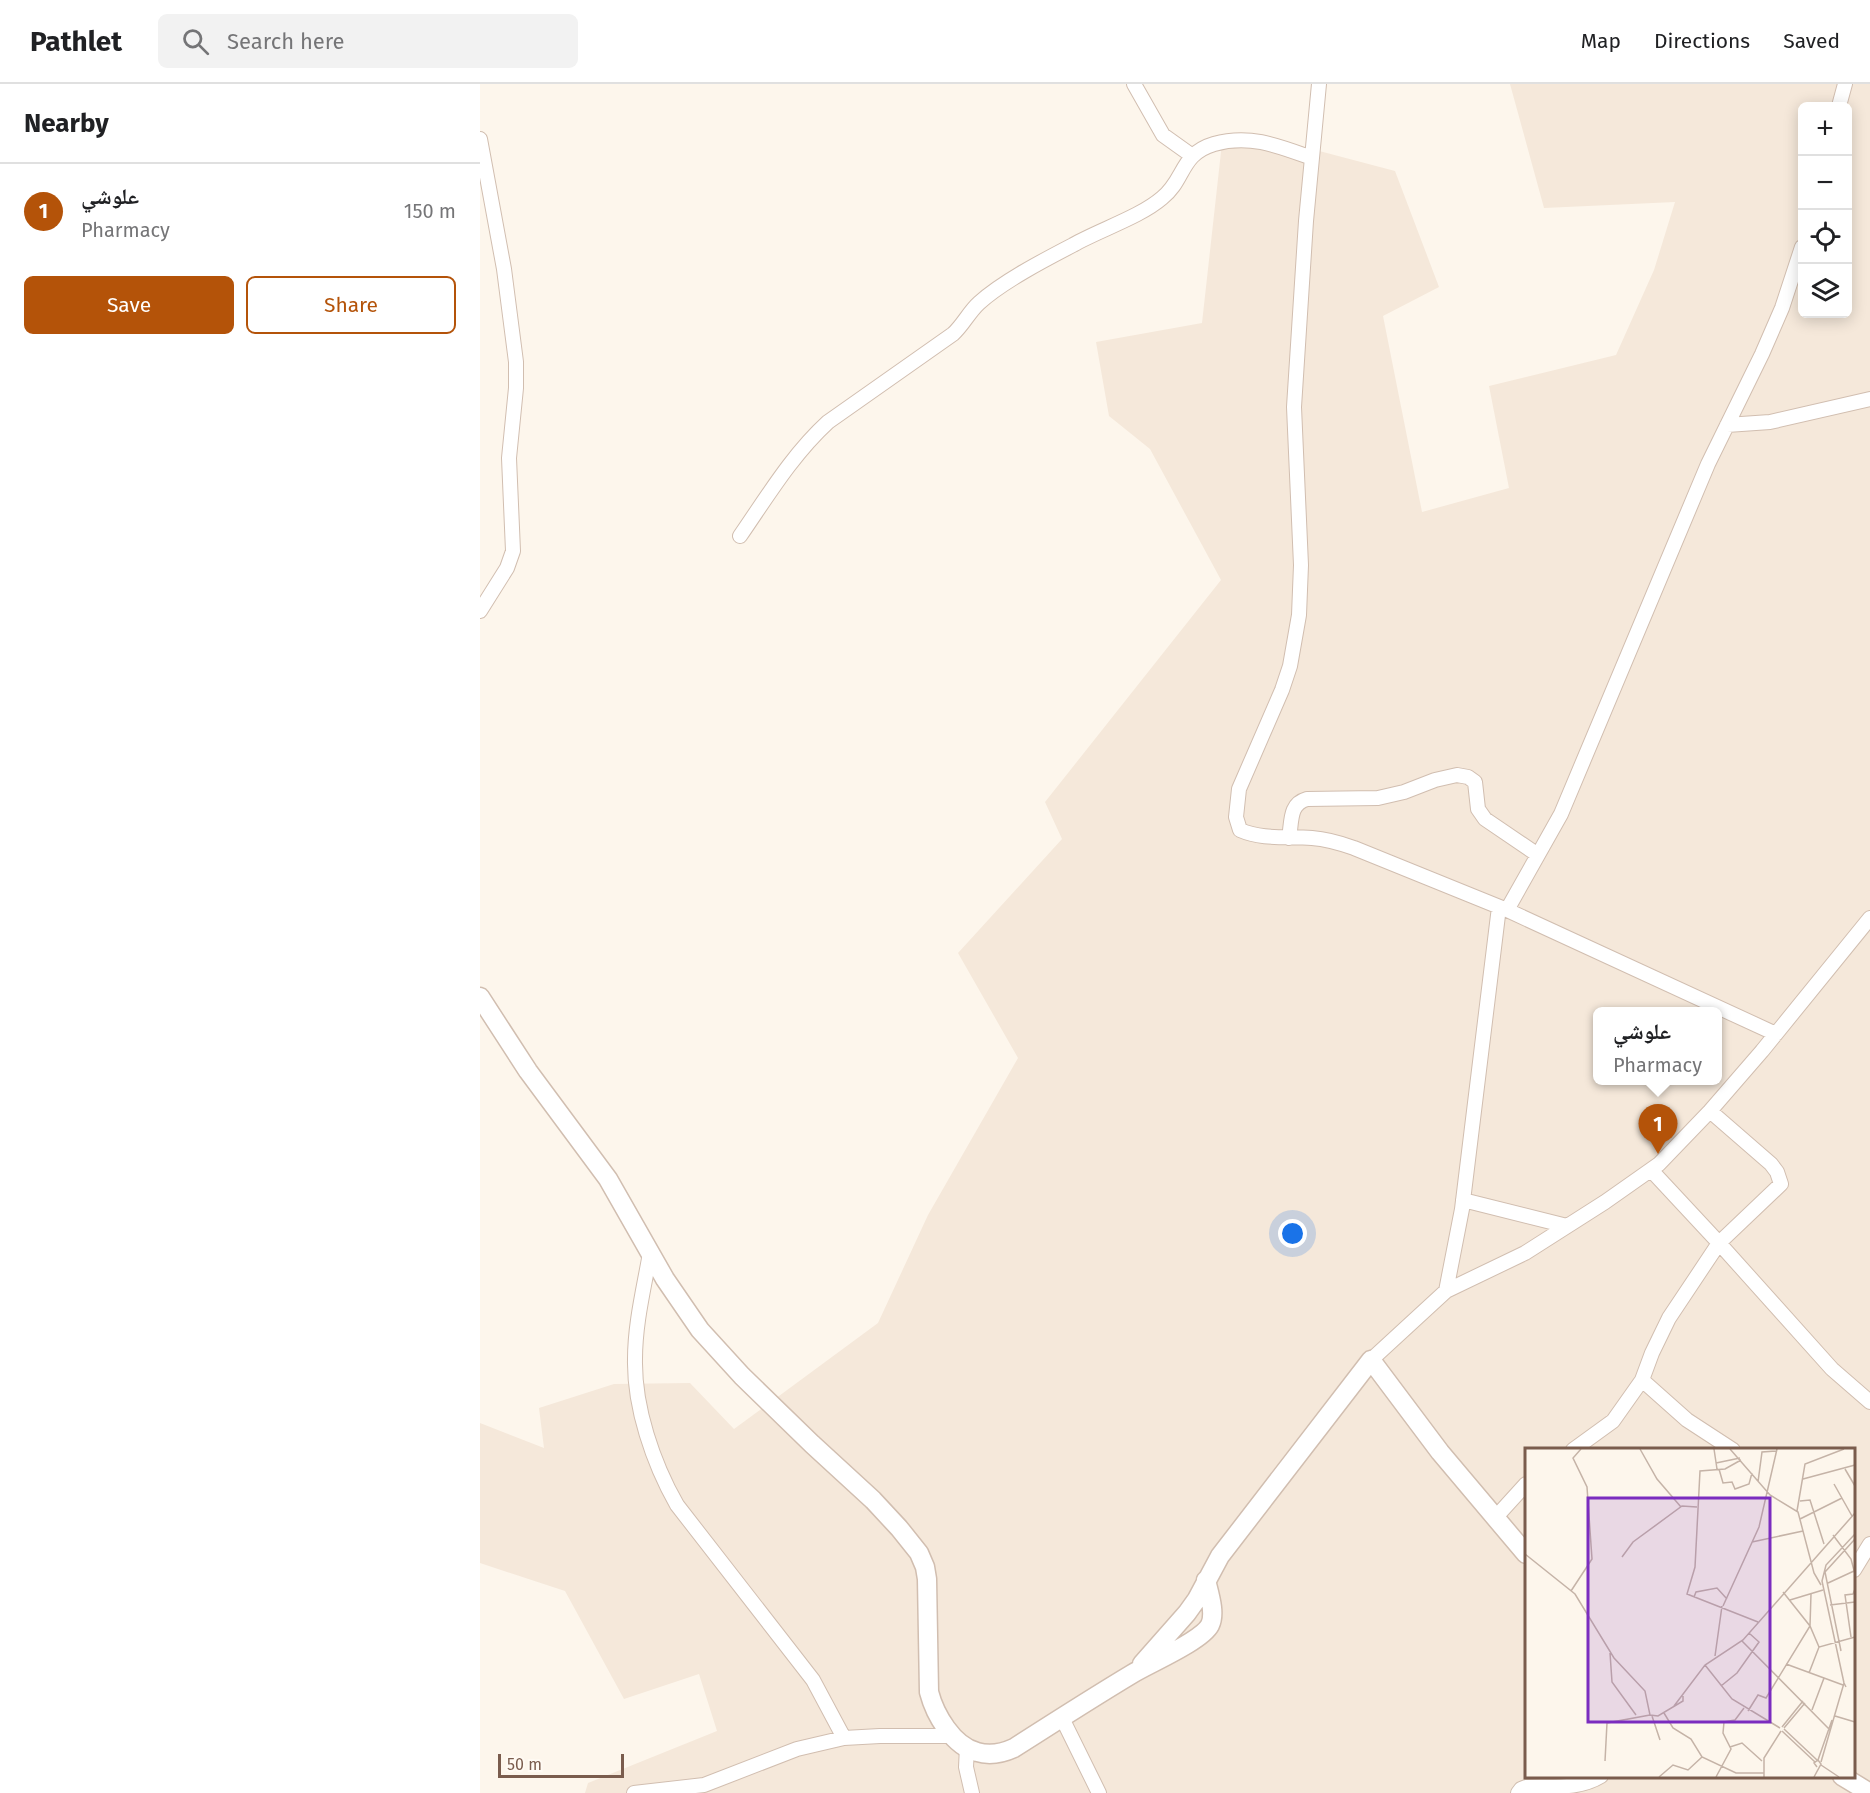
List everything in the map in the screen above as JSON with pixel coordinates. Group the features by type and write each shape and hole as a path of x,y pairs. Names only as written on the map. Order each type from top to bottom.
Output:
{"street":[{"path":"1134,84 1163,135 1191,156"},
{"path":"1319,84 1294,407 1301,565 1299,615 1290,666 1282,690 1239,789 1236,811 1238,826 1240,830 1268,836 1311,838 1340,843 1503,908 1718,1007"},
{"path":"1840,102 1845,84"},
{"path":"480,140 504,269 516,362 516,388 509,458 513,551 507,568 480,611"},
{"path":"740,536 794,458 828,422 953,334 977,305 1002,286 1092,234 1163,198 1191,156 1212,145 1233,140 1251,140 1272,144 1312,158"},
{"path":"1446,1291 1463,1200 1503,908 1538,855 1561,814 1661,571 1708,464 1762,354 1782,308 1798,262"},
{"path":"1727,425 1770,422 1870,399"},
{"path":"1289,838 1294,807 1300,801 1378,798 1404,792 1450,776 1464,775 1475,782 1478,809 1485,819 1538,855"},
{"path":"1134,1672 1187,1613 1220,1556 1371,1360 1446,1291 1525,1253 1651,1170 1710,1111 1870,918"},
{"path":"480,997 528,1071 608,1179 679,1302 700,1330 757,1391 873,1500 919,1553 927,1579 929,1692 936,1710 960,1742 977,1752 991,1754 1014,1748 1134,1672 1170,1654 1206,1631 1213,1614 1206,1580"},
{"path":"1722,1009 1776,1034"},
{"path":"1574,1448 1613,1421 1642,1380 1669,1318 1719,1243 1781,1184 1771,1164 1710,1111"},
{"path":"1651,1170 1832,1369 1870,1402"},
{"path":"1463,1200 1567,1226"},
{"path":"650,1253 639,1314 635,1359 638,1401 643,1425 668,1490 676,1505 813,1680 844,1738"},
{"path":"1371,1360 1440,1452 1525,1552"},
{"path":"1642,1380 1687,1420 1731,1448"},
{"path":"1496,1517 1525,1486"},
{"path":"1855,1568 1870,1544"},
{"path":"1062,1718 1100,1793"},
{"path":"634,1793 704,1785 797,1749 844,1738 880,1736 960,1742"},
{"path":"960,1742 972,1793"},
{"path":"1518,1793 1526,1787 1577,1786 1590,1783 1598,1778"},
{"path":"1845,1778 1870,1793"}],"shaded area":[{"path":"1510,84 1870,84 1870,1793 585,1793 588,1783 717,1731 699,1674 624,1699 565,1591 480,1563 480,1423 544,1448 539,1408 614,1384 690,1383 734,1429 878,1323 928,1215 1018,1058 958,953 1062,839 1045,802 1221,580 1150,449 1109,416 1096,342 1202,323 1223,134 1251,133 1395,171 1439,287 1383,316 1422,512 1509,488 1489,386 1616,355 1654,270 1675,202 1544,208"}],"place":[{"name":"علوشي","path":"1658,1154"}]}
